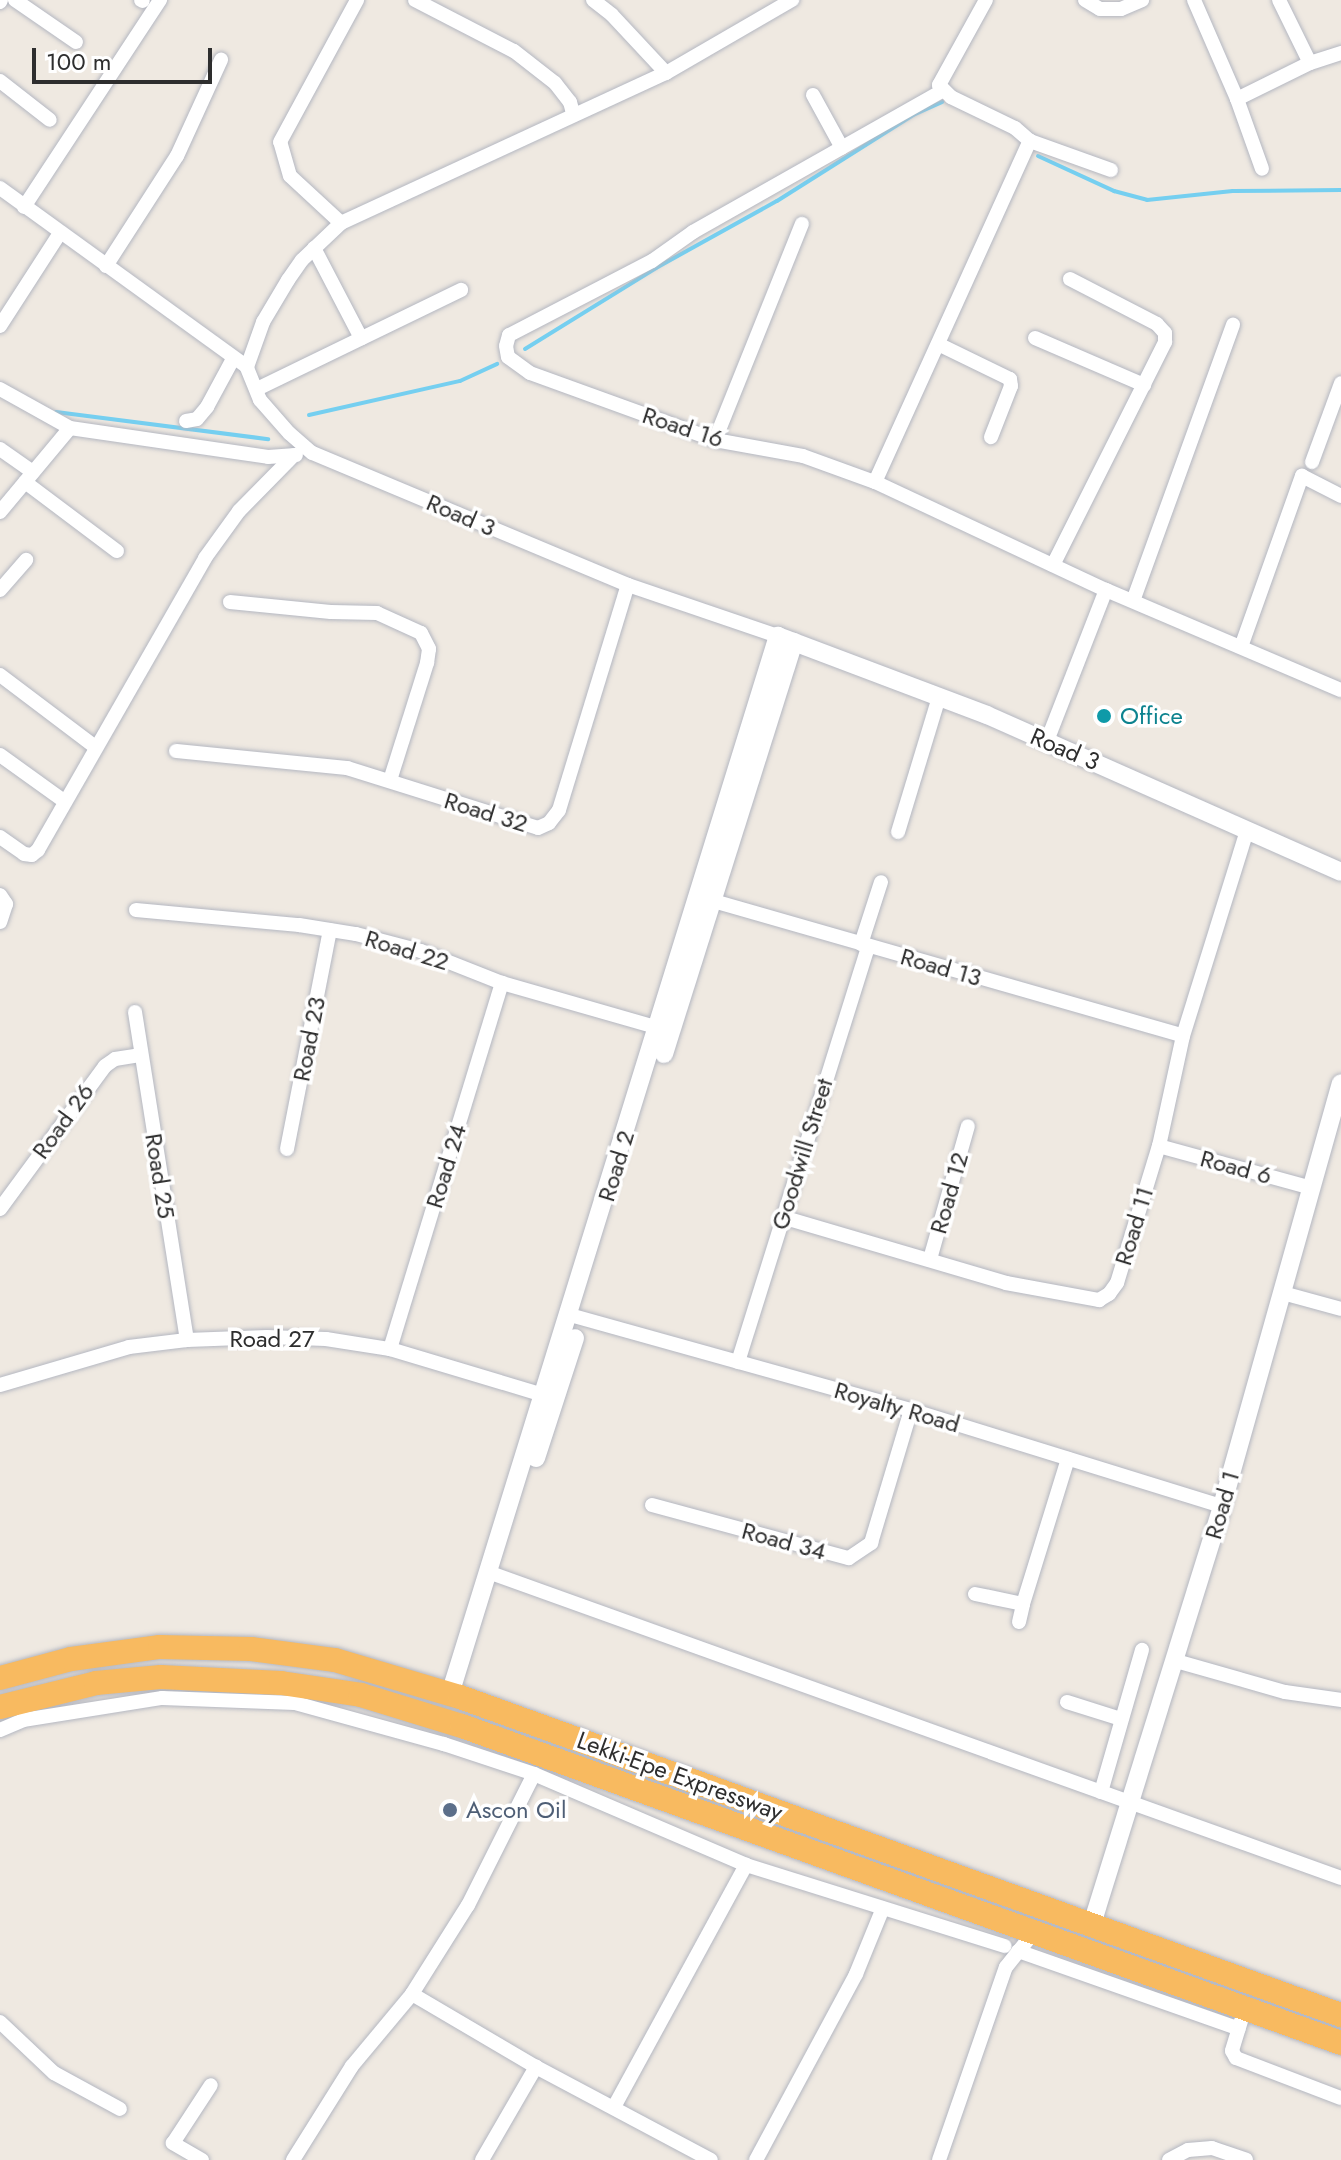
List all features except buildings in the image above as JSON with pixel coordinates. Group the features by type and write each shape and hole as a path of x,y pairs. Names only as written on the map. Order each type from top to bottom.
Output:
{"highway":[{"name":"Lekki-Epe Expressway","path":"0,1678 85,1657 160,1647 207,1647 335,1660 455,1695 1341,2015"},
{"name":"Lekki-Epe Expressway","path":"0,1707 96,1683 161,1677 267,1681 361,1695 477,1731 1010,1940 1034,1932 1242,2019 1341,2043"}],"street":[{"path":"15,0 76,42"},
{"path":"24,207 160,0"},
{"path":"341,223 290,176 280,142 357,0"},
{"path":"415,0 514,51 555,83 570,102 573,113"},
{"path":"593,0 612,15 666,73"},
{"path":"0,188 247,367 263,322 288,280 314,248 341,223 573,113 666,73 792,0"},
{"path":"986,0 943,73 939,85 942,91 1015,128 1030,141 1111,170"},
{"path":"1085,0 1100,9 1121,9 1142,0"},
{"path":"1194,0 1237,99 1262,169"},
{"path":"1279,0 1310,63"},
{"path":"1237,99 1310,63 1341,53"},
{"path":"106,266 177,156 221,60"},
{"path":"0,81 50,120"},
{"name":"Road 16","path":"942,91 693,232 652,261 509,335 506,346 508,357 530,373 715,440 803,456 875,482 1106,590 1341,690"},
{"path":"813,95 842,148"},
{"path":"875,482 1030,141"},
{"path":"715,440 802,224"},
{"path":"0,326 60,233"},
{"path":"314,248 361,338"},
{"path":"1053,565 1165,342 1165,333 1157,324 1070,279"},
{"path":"257,389 461,290"},
{"path":"1133,601 1233,325"},
{"path":"1035,338 1144,385"},
{"path":"938,344 1010,379 1011,386 991,437"},
{"path":"186,421 197,419 207,407 233,359"},
{"name":"Road 3","path":"247,367 260,400 289,433 312,453 628,585 786,639 939,697 1047,741 1341,872"},
{"path":"1312,462 1341,383"},
{"path":"0,389 70,428 268,457 312,453"},
{"path":"0,512 70,428"},
{"path":"0,449 117,551"},
{"path":"0,837 24,854 32,855 38,850 94,746 221,533 294,455"},
{"path":"1241,647 1302,476 1341,496"},
{"path":"0,590 26,560"},
{"name":"Road 32","path":"176,751 305,762 390,780 516,824 538,828 549,823 559,810 628,585"},
{"path":"1047,741 1106,590"},
{"path":"230,602 331,612 377,613 421,633 429,649 427,663 390,780"},
{"name":"Road 2","path":"455,1695 786,639"},
{"path":"0,675 94,746"},
{"path":"898,832 939,697"},
{"path":"0,755 64,801"},
{"name":"Road 11","path":"782,1217 1006,1283 1099,1300 1117,1283 1159,1146 1183,1036 1247,830"},
{"name":"Goodwill Street","path":"738,1362 881,882"},
{"path":"0,895 6,904 0,922"},
{"name":"Road 13","path":"705,899 1183,1036"},
{"name":"Road 22","path":"136,910 330,930 421,951 502,983 664,1029"},
{"name":"Road 23","path":"287,1149 330,930"},
{"name":"Road 24","path":"390,1349 502,983"},
{"name":"Road 25","path":"135,1012 187,1340"},
{"name":"Road 26","path":"0,1209 105,1066 115,1059 140,1055"},
{"name":"Road 1","path":"1092,1924 1222,1506 1341,1083"},
{"name":"Road 12","path":"930,1259 968,1126"},
{"name":"Road 6","path":"1159,1146 1312,1188"},
{"path":"1283,1293 1341,1309"},
{"name":"Road 2","path":"493,1574 543,1395 575,1317"},
{"name":"Royalty Road","path":"575,1317 911,1410 1222,1506"},
{"name":"Road 27","path":"0,1385 129,1347 187,1340 326,1339 390,1349 543,1395"},
{"name":"Road 34","path":"652,1505 849,1558 871,1543 911,1410"},
{"path":"1019,1622 1068,1459"},
{"path":"493,1574 1341,1878"},
{"path":"975,1594 1023,1604"},
{"path":"1101,1792 1142,1650"},
{"path":"1176,1661 1285,1692 1340,1696"},
{"path":"0,1730 23,1720 162,1698 295,1703 444,1744 534,1774 746,1865 883,1908 1010,1940 1242,2019 1232,2051 1236,2058 1341,2098"},
{"path":"1067,1702 1121,1719"},
{"path":"293,2160 352,2066 412,1994 468,1905 534,1774"},
{"path":"614,2107 746,1865"},
{"path":"756,2160 856,1974 883,1908"},
{"path":"939,2160 1006,1967 1010,1940"},
{"path":"412,1994 536,2067 711,2160"},
{"path":"0,2022 54,2073 120,2109"},
{"path":"482,2160 536,2067"},
{"path":"202,2160 173,2143 211,2085"},
{"path":"1169,2160 1188,2150 1212,2148 1246,2160"}],"waterway":[{"path":"525,349 656,268 777,201 913,115 942,102"},
{"path":"1038,156 1114,191 1147,200 1233,191 1341,190"},
{"path":"309,415 460,381 497,364"},
{"path":"56,412 268,439"}],"place":[{"name":"Office","path":"1104,716"},
{"name":"Ascon Oil","path":"450,1810"}]}
